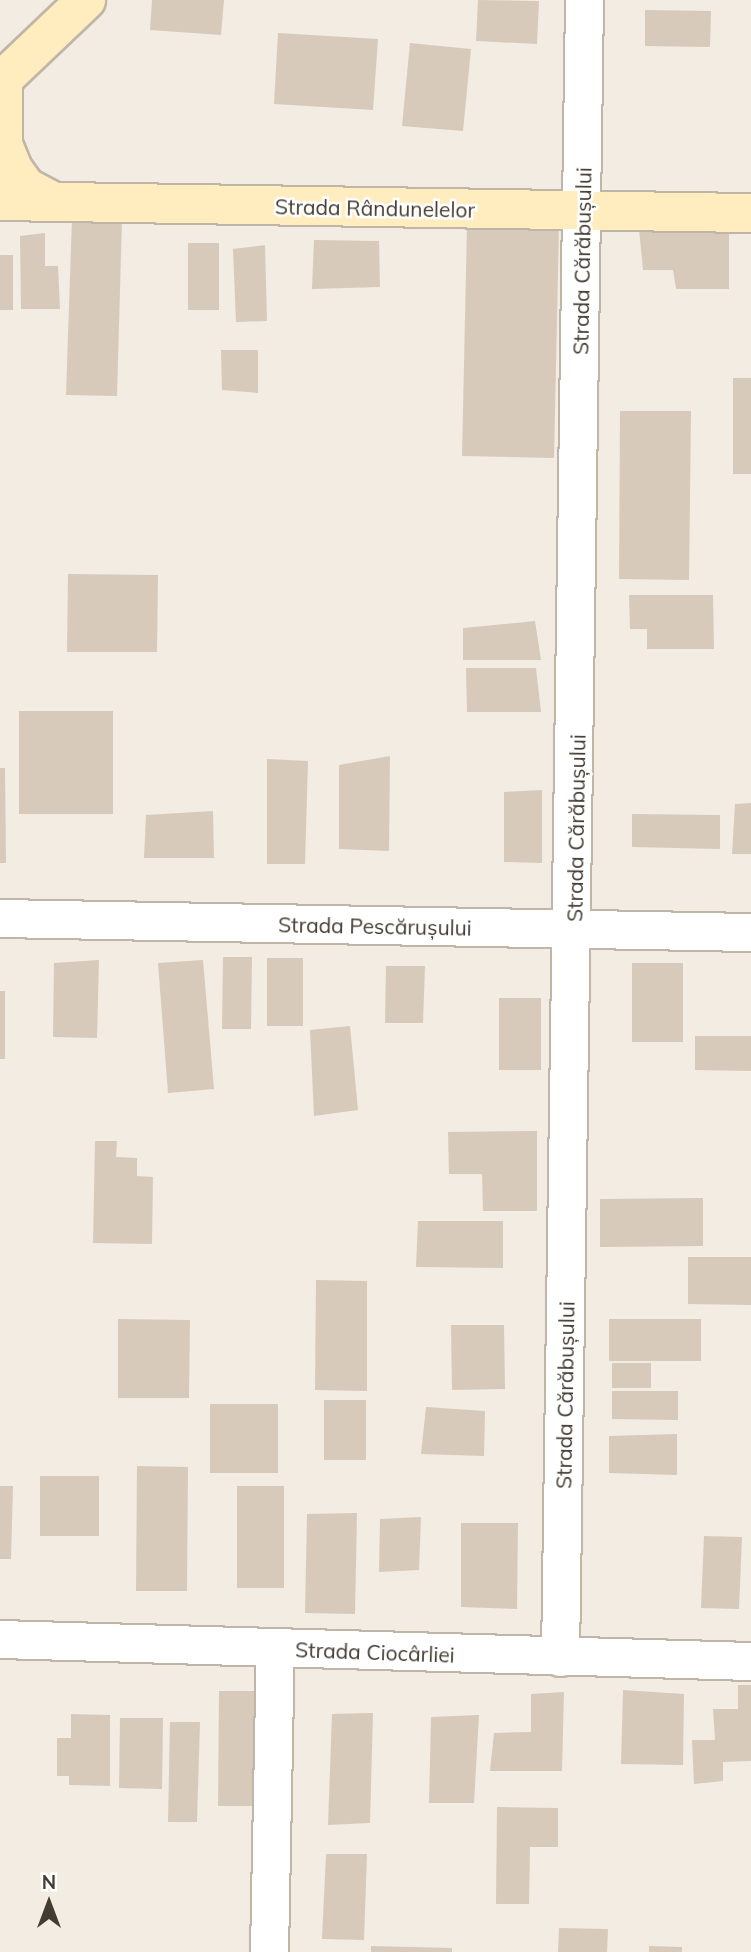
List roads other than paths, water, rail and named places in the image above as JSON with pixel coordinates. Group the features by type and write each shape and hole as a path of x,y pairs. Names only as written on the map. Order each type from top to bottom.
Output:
{"street":[{"path":"54,202 26,187 13,169 3,144 1,81 86,0"},
{"name":"Strada Cărăbușului","path":"560,1657 575,928 584,0"},
{"name":"Strada Rândunelelor","path":"0,201 751,213"},
{"name":"Strada Pescărușului","path":"0,918 751,932"},
{"name":"Strada Ciocârliei","path":"0,1639 751,1661"},
{"path":"270,1952 275,1649"}]}
